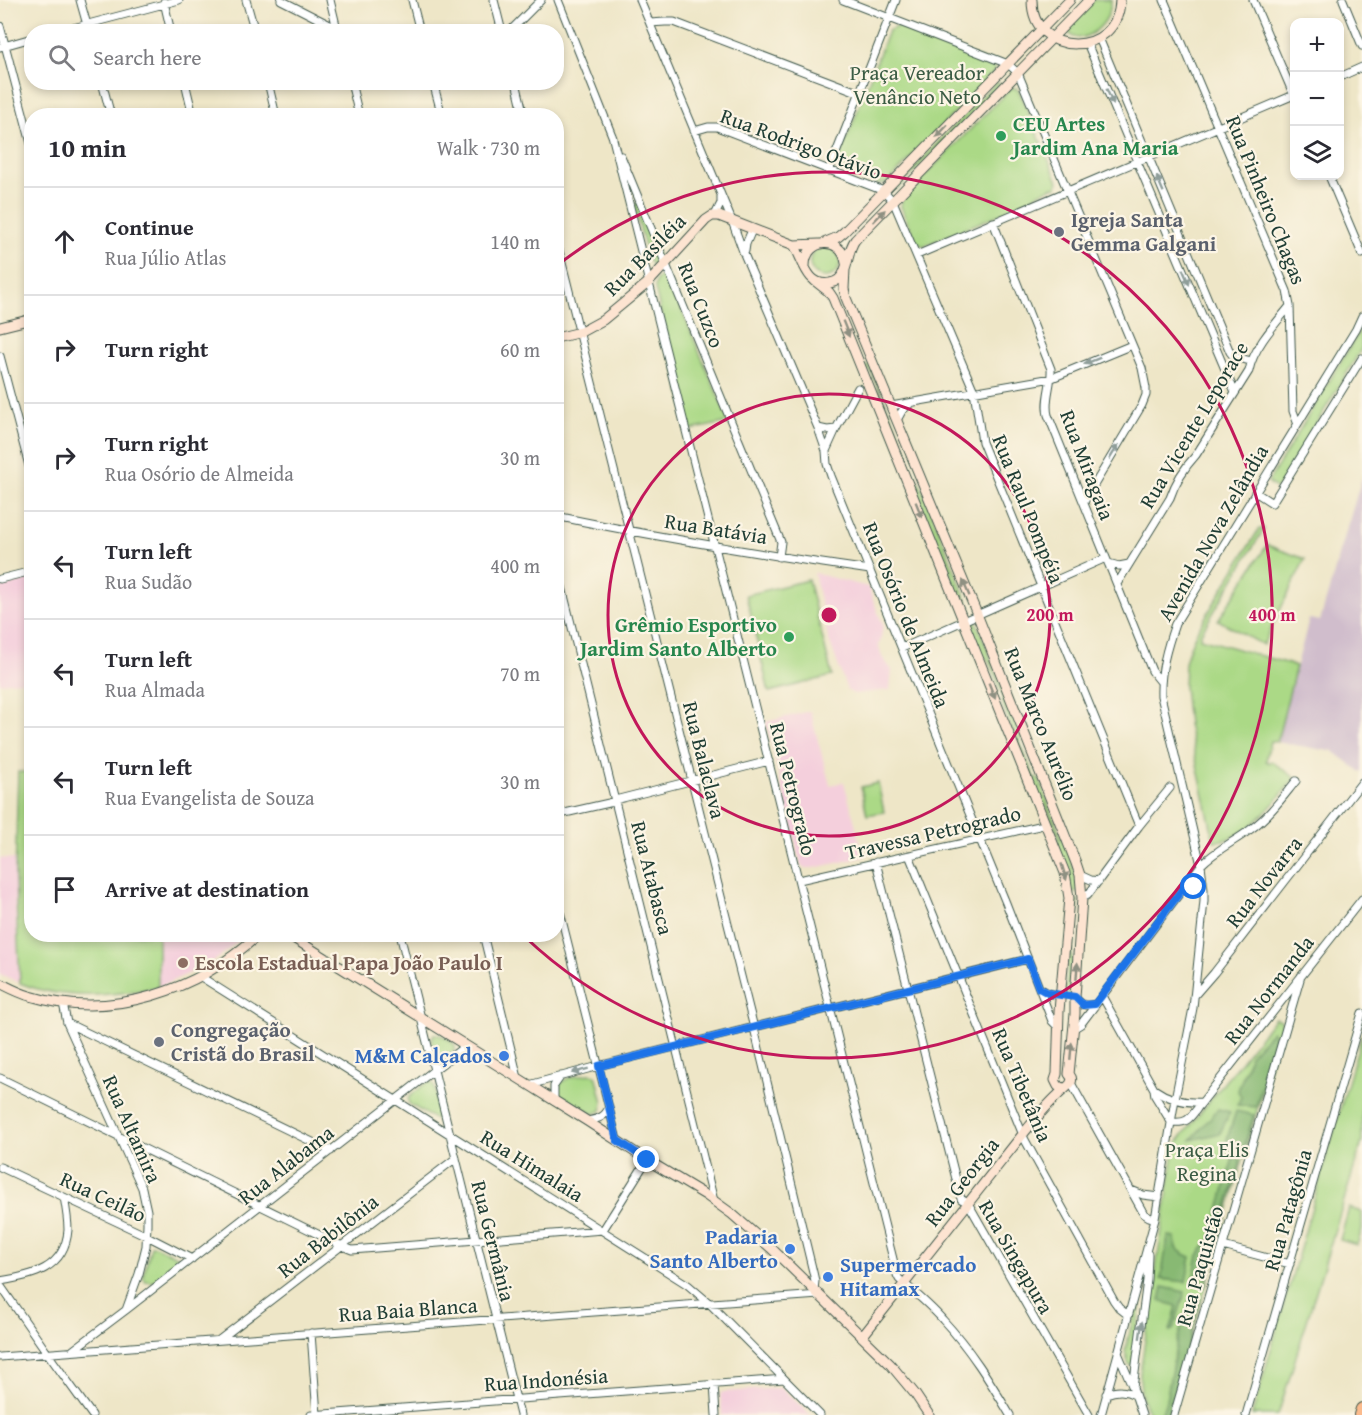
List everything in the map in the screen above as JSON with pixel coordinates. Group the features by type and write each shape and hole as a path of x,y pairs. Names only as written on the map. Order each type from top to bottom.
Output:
{"highway":[{"path":"1360,1415 1362,1409"}],"street":[{"path":"80,0 87,24"},
{"path":"100,24 164,2 179,0"},
{"path":"246,0 253,24"},
{"path":"281,0 327,24"},
{"path":"330,0 336,24"},
{"path":"412,0 418,24"},
{"path":"494,0 500,24"},
{"path":"517,24 541,0"},
{"name":"Rua Cuzco","path":"558,0 781,543 779,557"},
{"name":"Rua Osório de Almeida","path":"640,0 818,428 826,451 828,469 1052,1021 1059,1028"},
{"path":"843,0 1008,64 1018,74 1144,374 1146,388 1139,411 1084,502"},
{"path":"829,171 896,0"},
{"path":"1032,0 1034,14 1041,29 1059,42 1073,45 1099,38 1108,30 1115,21 1120,0"},
{"path":"806,268 807,255 812,248 842,235 1070,0"},
{"path":"794,245 810,277 815,281 824,284 841,277 850,248 855,240 1089,0"},
{"name":"Rua Pinheiro Chagas","path":"1164,0 1286,286 1290,306 1293,411 1297,423"},
{"path":"1254,0 1290,86"},
{"path":"1343,0 1362,46"},
{"path":"164,2 169,24"},
{"path":"650,23 674,22 860,93"},
{"path":"0,26 3,46 24,119"},
{"path":"1099,38 1230,352 1234,357 1251,361"},
{"path":"3,46 24,41"},
{"path":"1087,43 1235,393"},
{"path":"1344,74 1362,67"},
{"path":"104,90 109,108"},
{"path":"187,90 191,108"},
{"path":"270,90 274,108"},
{"path":"353,90 357,108"},
{"path":"435,90 440,108"},
{"path":"518,90 523,108"},
{"path":"917,255 1290,98"},
{"name":"Rua Rodrigo Otávio","path":"694,131 717,127 884,191 893,201"},
{"name":"Rua Petrogrado","path":"612,135 896,1271 899,1279 938,1314 957,1336 988,1378 1010,1415"},
{"path":"1331,180 1362,254"},
{"path":"715,215 721,196"},
{"name":"Rua Raul Pompéia","path":"893,201 974,391 982,442 1139,826"},
{"name":"Rua Basiléia","path":"564,336 581,332 603,320 649,282 706,220 715,215 794,245 822,243"},
{"name":"Rua Miragaia","path":"993,222 1050,364 1052,378 1047,410 1152,671 1160,681"},
{"path":"744,254 752,230"},
{"path":"822,243 832,244 839,248 844,255 846,266"},
{"name":"Rua Marco Aurélio","path":"846,266 844,290 846,298 977,614 1080,875 1083,898 1075,1014 1066,1083"},
{"name":"Rua Balaclava","path":"564,269 754,1028 813,1272 816,1293"},
{"name":"Rua Marco Aurélio","path":"815,281 833,298 1063,868 1069,897 1059,1028 1066,1083"},
{"name":"Rua Vicente Leporace","path":"1117,584 1184,471 1235,393 1251,361 1290,306"},
{"name":"Avenida Nova Zelândia","path":"1101,1415 1155,1219 1193,1008 1202,920 1204,890 1201,865 1161,696 1160,681 1167,651 1175,624 1362,316"},
{"path":"0,327 24,321"},
{"path":"891,406 1052,378 1132,345"},
{"path":"0,356 24,447"},
{"name":"Avenida Nova Zelândia","path":"1255,492 1272,503 1362,358"},
{"path":"861,366 872,361"},
{"path":"826,451 858,388"},
{"path":"897,420 902,411 911,403"},
{"path":"818,428 836,429"},
{"name":"Rua Batávia","path":"564,518 716,547 870,570"},
{"path":"902,648 1041,586 1107,561 1119,566 1129,564"},
{"path":"0,579 24,573"},
{"name":"Rua Atabasca","path":"564,595 714,1201"},
{"path":"564,813 769,761"},
{"path":"1059,1028 1073,1029 1081,1024 1201,865 1210,856 1265,818 1296,781"},
{"name":"Rua Novarra","path":"1194,996 1361,785"},
{"path":"1069,897 1083,898 1088,895 1170,788"},
{"name":"Travessa Petrogrado","path":"799,880 1039,826"},
{"name":"Rua Tibetânia","path":"909,855 1023,1134 1114,1301 1128,1315"},
{"name":"Rua Singapura","path":"876,862 961,1199 968,1203 1089,1415"},
{"path":"1080,875 1098,881"},
{"path":"1184,887 1204,890"},
{"name":"Rua Normanda","path":"1171,1122 1186,1121 1362,899"},
{"path":"564,928 617,1140"},
{"path":"0,983 28,995 63,1003 104,1004 141,999 159,995 201,977 250,942"},
{"path":"300,942 714,1201 747,1227 862,1337 902,1378 929,1415"},
{"name":"Rua Germânia","path":"402,942 520,1415"},
{"path":"485,942 518,1078"},
{"path":"529,1085 1028,959"},
{"name":"Rua Paquistão","path":"1174,1415 1301,976"},
{"name":"Rua Himalaia","path":"201,977 688,1285 709,1303 820,1415"},
{"path":"1039,988 1048,993 1075,997 1083,1005 1095,1004"},
{"path":"1102,996 1171,1122"},
{"name":"Rua Altamira","path":"63,1003 67,1023 142,1188 147,1211 147,1236 143,1262 126,1310"},
{"path":"1276,1008 1284,1015 1287,1023"},
{"name":"Rua Patagônia","path":"1246,1415 1362,1013"},
{"path":"67,1023 331,1151"},
{"name":"Rua Alabama","path":"126,1310 465,1046"},
{"path":"501,1068 510,1065 513,1058"},
{"path":"554,1101 554,1086 561,1076"},
{"path":"0,1078 352,1250 603,1230 647,1160"},
{"path":"1066,1083 1144,1214 1155,1219"},
{"name":"Rua Georgia","path":"862,1337 1046,1107 1054,1092 1066,1083"},
{"path":"1154,1089 1175,1099 1202,1102"},
{"path":"587,1121 603,1117 609,1107"},
{"name":"Rua Babilônia","path":"219,1340 456,1158"},
{"name":"Rua Ceilão","path":"0,1167 192,1259"},
{"path":"1131,1190 1143,1195 1159,1197"},
{"path":"64,1197 68,1230 64,1248 59,1256 41,1272 0,1283 92,1415"},
{"name":"Avenida Nova Zelândia","path":"1134,1392 1147,1280 1148,1246"},
{"path":"1223,1246 1290,1264"},
{"name":"Rua Baia Blanca","path":"0,1357 495,1320 816,1293"},
{"path":"72,1351 126,1310"},
{"path":"311,1333 317,1415"},
{"name":"Avenida Nova Zelândia","path":"1118,1353 1142,1415"},
{"name":"Rua Indonésia","path":"311,1415 784,1379"},
{"path":"714,1384 716,1415"},
{"path":"1106,1394 1118,1390 1134,1392"}],"shaded area":[{"path":"1362,477 1361,772 1332,750 1277,742 1309,619 1320,621"},
{"path":"814,573 868,587 883,625 878,644 882,657 892,670 890,690 854,694 847,690 828,637"},
{"path":"24,581 24,681 0,683 0,588"},
{"path":"810,711 830,785 844,782 864,857 805,868 801,865 766,722"},
{"path":"0,858 15,859 20,983 0,974"},
{"name":"Escola Estadual Papa João Paulo I","path":"158,942 237,942 218,958 199,969 158,987"},
{"path":"781,1388 811,1415 722,1415 720,1395 722,1392"}],"green space":[{"path":"1094,0 1111,0 1104,22 1089,35 1074,37 1070,33 1069,26"},
{"name":"Praça Vereador Venâncio Neto","path":"898,26 991,63 995,68 993,73 887,183 878,184 836,167 888,31"},
{"path":"996,82 999,86 897,189 896,186"},
{"name":"CEU Artes Jardim Ana Maria","path":"1013,88 1019,91 1058,182 1056,188 1053,187 1033,196 1034,200 923,246 918,244 901,207 902,199"},
{"path":"636,203 660,259 657,264 651,264 648,259 634,206"},
{"path":"825,247 836,251 840,262 836,273 825,277 814,273 810,262 814,251"},
{"path":"662,275 668,278 729,422 690,430 655,289 656,280"},
{"path":"1362,327 1362,348 1277,489 1268,482"},
{"path":"868,365 901,439 900,444 914,479 919,481 967,601 966,605 962,603 884,412 886,407 871,372 866,369"},
{"path":"1259,529 1264,529 1200,638 1296,666 1277,742 1270,741 1266,761 1270,763 1271,761 1295,778 1270,808 1249,827 1237,835 1214,841 1188,724 1184,687 1185,663 1197,631"},
{"path":"1267,545 1305,559 1263,645 1218,620"},
{"path":"808,580 832,676 769,692 746,595"},
{"path":"973,620 976,621 1022,737 1020,742 1035,778 1039,779 1076,874 1077,892 1072,890 1057,844 1059,839 1045,804 1041,802 1001,702 1003,697 988,660 983,658 970,623"},
{"path":"18,772 24,772 24,942 158,942 158,987 124,993 71,995 37,989 20,983 15,877"},
{"path":"878,783 884,812 867,815 861,787"},
{"path":"1078,900 1078,914 1074,917 1071,956 1074,959 1071,994 1065,993 1073,901"},
{"name":"Praça Elis Regina","path":"1275,1018 1281,1020 1282,1024 1169,1415 1151,1415 1143,1400 1140,1373 1174,1151 1179,1140"},
{"path":"1272,1031 1275,1037 1256,1107 1237,1105 1241,1097 1238,1091 1250,1055"},
{"path":"434,1034 446,1038 455,1046 454,1051 438,1062 431,1044"},
{"path":"1362,1034 1362,1142 1278,1415 1252,1415"},
{"path":"590,1074 597,1078 603,1103 601,1111 593,1114 561,1096 558,1089 566,1079"},
{"path":"427,1082 434,1085 441,1116 438,1121 409,1104 409,1097"},
{"path":"1218,1109 1230,1112 1220,1133 1191,1140"},
{"path":"1236,1111 1254,1115 1242,1153 1231,1157 1227,1139"},
{"path":"1240,1157 1240,1166 1205,1287 1192,1283 1198,1255 1211,1239 1233,1158"},
{"path":"1349,1208 1362,1212 1362,1229 1357,1245 1340,1240"},
{"path":"1168,1236 1175,1237 1176,1248 1191,1257 1186,1282 1161,1279"},
{"path":"151,1246 182,1260 154,1282 145,1281 143,1277"},
{"path":"1163,1287 1185,1292 1174,1328 1170,1331 1177,1306 1160,1301"},
{"path":"1140,1296 1133,1365 1131,1366 1125,1351"},
{"path":"1191,1296 1201,1301 1168,1415 1161,1415 1166,1401 1177,1341"}],"place":[{"name":"CEU Artes Jardim Ana Maria","path":"1001,136"},
{"name":"Igreja Santa Gemma Galgani","path":"1059,232"},
{"name":"Grêmio Esportivo Jardim Santo Alberto","path":"789,637"},
{"name":"Escola Estadual Papa João Paulo I","path":"183,963"},
{"name":"Congregação Cristã do Brasil","path":"159,1042"},
{"name":"M&M Calçados","path":"504,1056"},
{"name":"Padaria Santo Alberto","path":"790,1249"},
{"name":"Supermercado Hitamax","path":"828,1277"}],"route":[{"path":"647,1160 617,1140 599,1066 1028,959 1039,988 1044,992 1075,997 1079,1003 1090,1006 1095,1004 1184,887 1194,887"}]}
